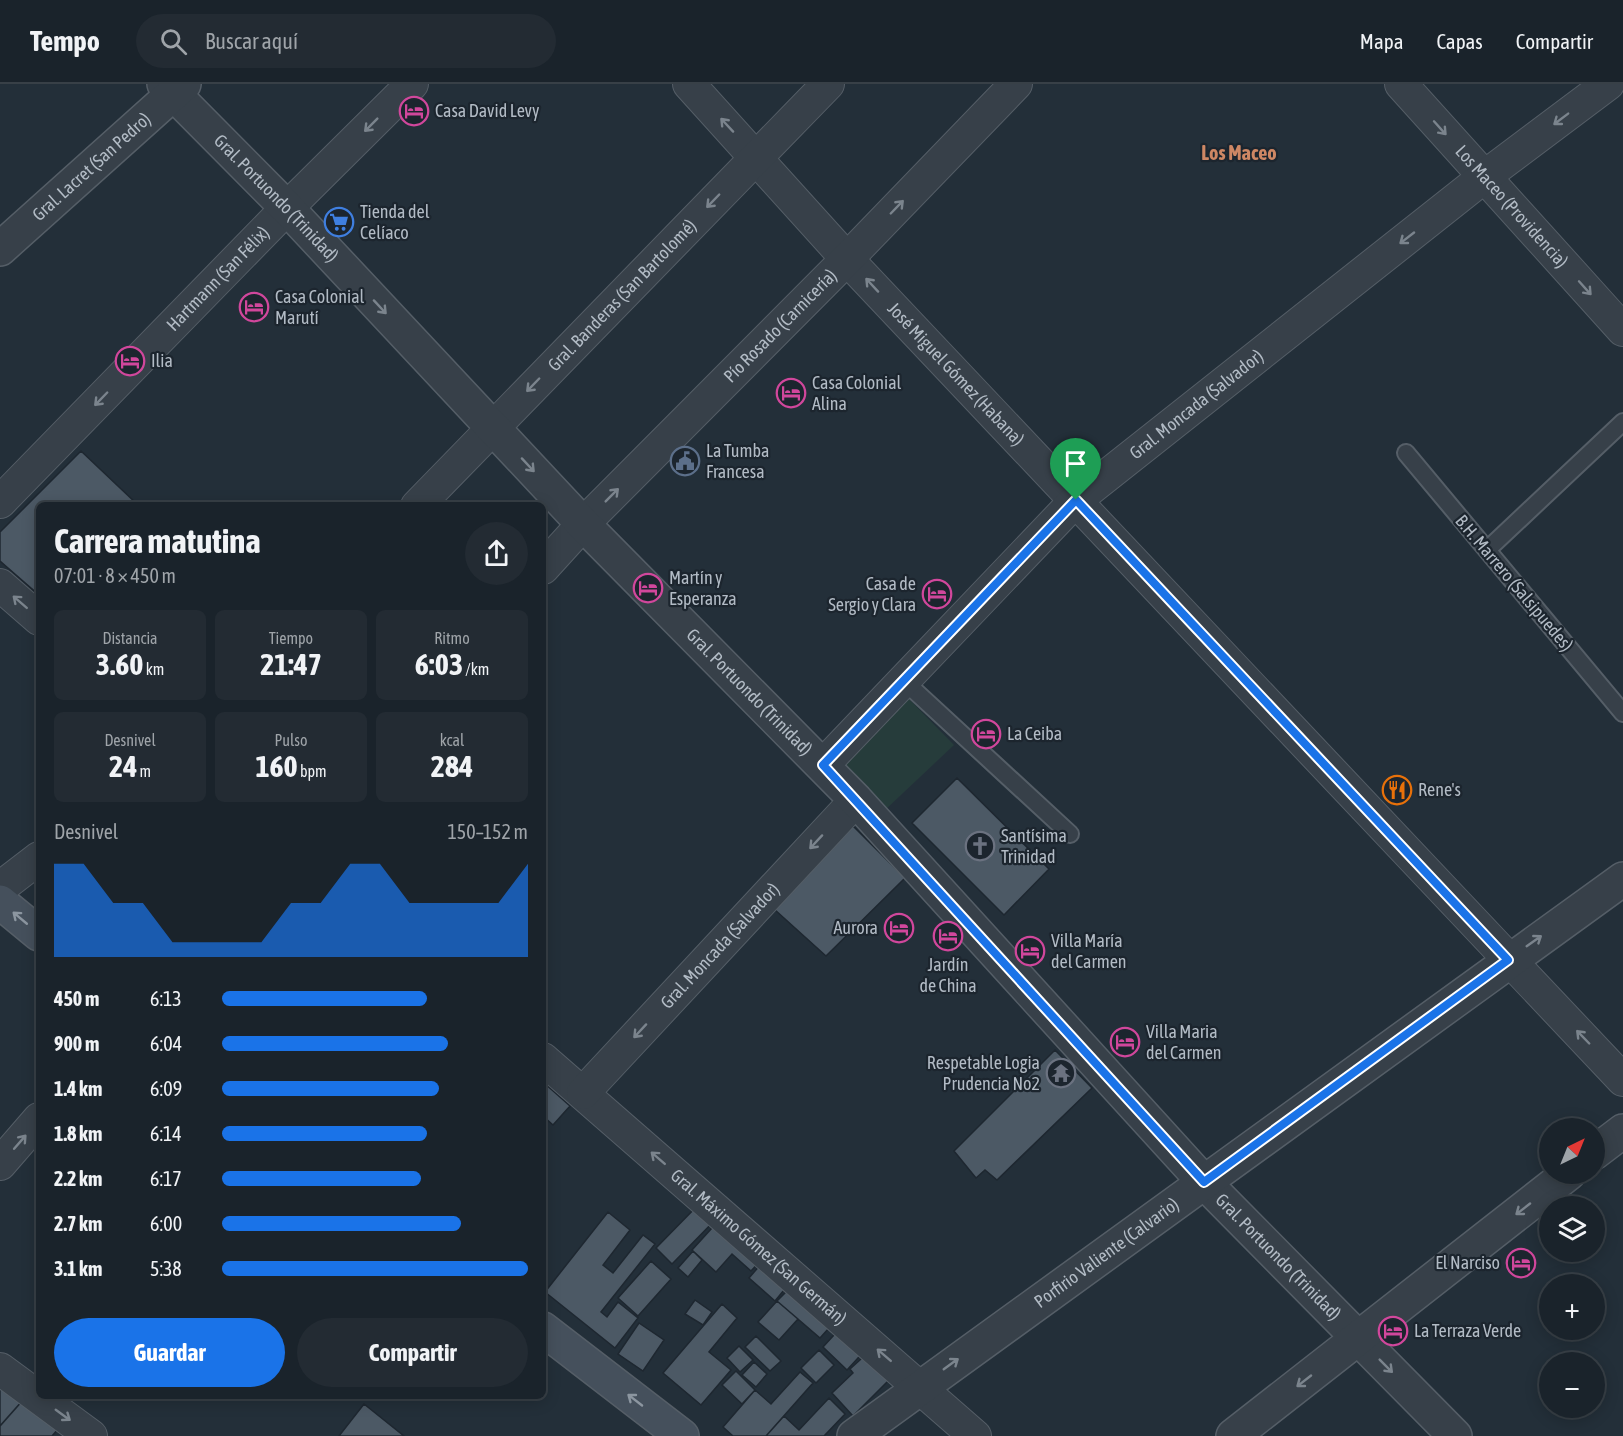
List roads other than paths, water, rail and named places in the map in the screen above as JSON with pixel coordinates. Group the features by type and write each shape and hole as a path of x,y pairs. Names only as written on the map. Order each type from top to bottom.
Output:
{"main road":[{"path":"0,902 36,932"},
{"path":"546,1331 682,1436"}],"street":[{"name":"Hartmann (San Félix)","path":"0,502 287,208 412,84"},
{"name":"José Miguel Gómez (Habana)","path":"689,84 847,259 1623,1080"},
{"name":"Gral. Banderas (San Bartolomé)","path":"421,502 828,84"},
{"name":"Pío Rosado (Carnicería)","path":"546,565 1016,84"},
{"name":"Los Maceo (Providencia)","path":"1401,84 1623,330"},
{"name":"Gral. Moncada (Salvador)","path":"823,765 1076,500 1484,177 1608,84"},
{"name":"Gral. Portuondo (Trinidad)","path":"174,87 584,524 856,800 1204,1182 1455,1436"},
{"name":"Gral. Lacret (San Pedro)","path":"0,249 174,87"},
{"path":"0,585 36,616"},
{"name":"Gral. Moncada (Salvador)","path":"583,1093 856,800"},
{"path":"0,888 36,860"},
{"name":"Porfirio Valiente (Calvario)","path":"854,1436 1508,960 1623,879"},
{"name":"Gral. Máximo Gómez (San Germán)","path":"546,1062 975,1436"},
{"path":"0,1164 36,1122"},
{"path":"1605,1145 1623,1131"},
{"path":"1233,1436 1555,1184"},
{"path":"0,1369 36,1396"},
{"path":"41,1399 91,1436"}],"lane":[{"path":"1487,550 1623,422"},
{"name":"B.H. Marrero (Salsipuedes)","path":"1406,453 1623,713"},
{"path":"903,680 1070,834"}],"place":[{"name":"Casa David Levy","path":"414,111"},
{"name":"Tienda del Celíaco","path":"339,222"},
{"name":"Casa Colonial Marutí","path":"254,307"},
{"name":"Ilia","path":"130,361"},
{"name":"Casa Colonial Alina","path":"791,393"},
{"name":"La Tumba Francesa","path":"685,461"},
{"name":"Martín y Esperanza","path":"648,588"},
{"name":"Casa de Sergio y Clara","path":"937,594"},
{"name":"La Ceiba","path":"986,734"},
{"name":"Rene's","path":"1397,790"},
{"name":"Santísima Trinidad","path":"980,846"},
{"name":"Aurora","path":"899,928"},
{"name":"Jardín de China","path":"948,936"},
{"name":"Villa María del Carmen","path":"1030,951"},
{"name":"Villa Maria del Carmen","path":"1125,1042"},
{"name":"Respetable Logia Prudencia No2","path":"1061,1073"},
{"name":"El Narciso","path":"1521,1263"},
{"name":"La Terraza Verde","path":"1393,1331"}],"district":[{"name":"Los Maceo","path":"1239,153"}]}
